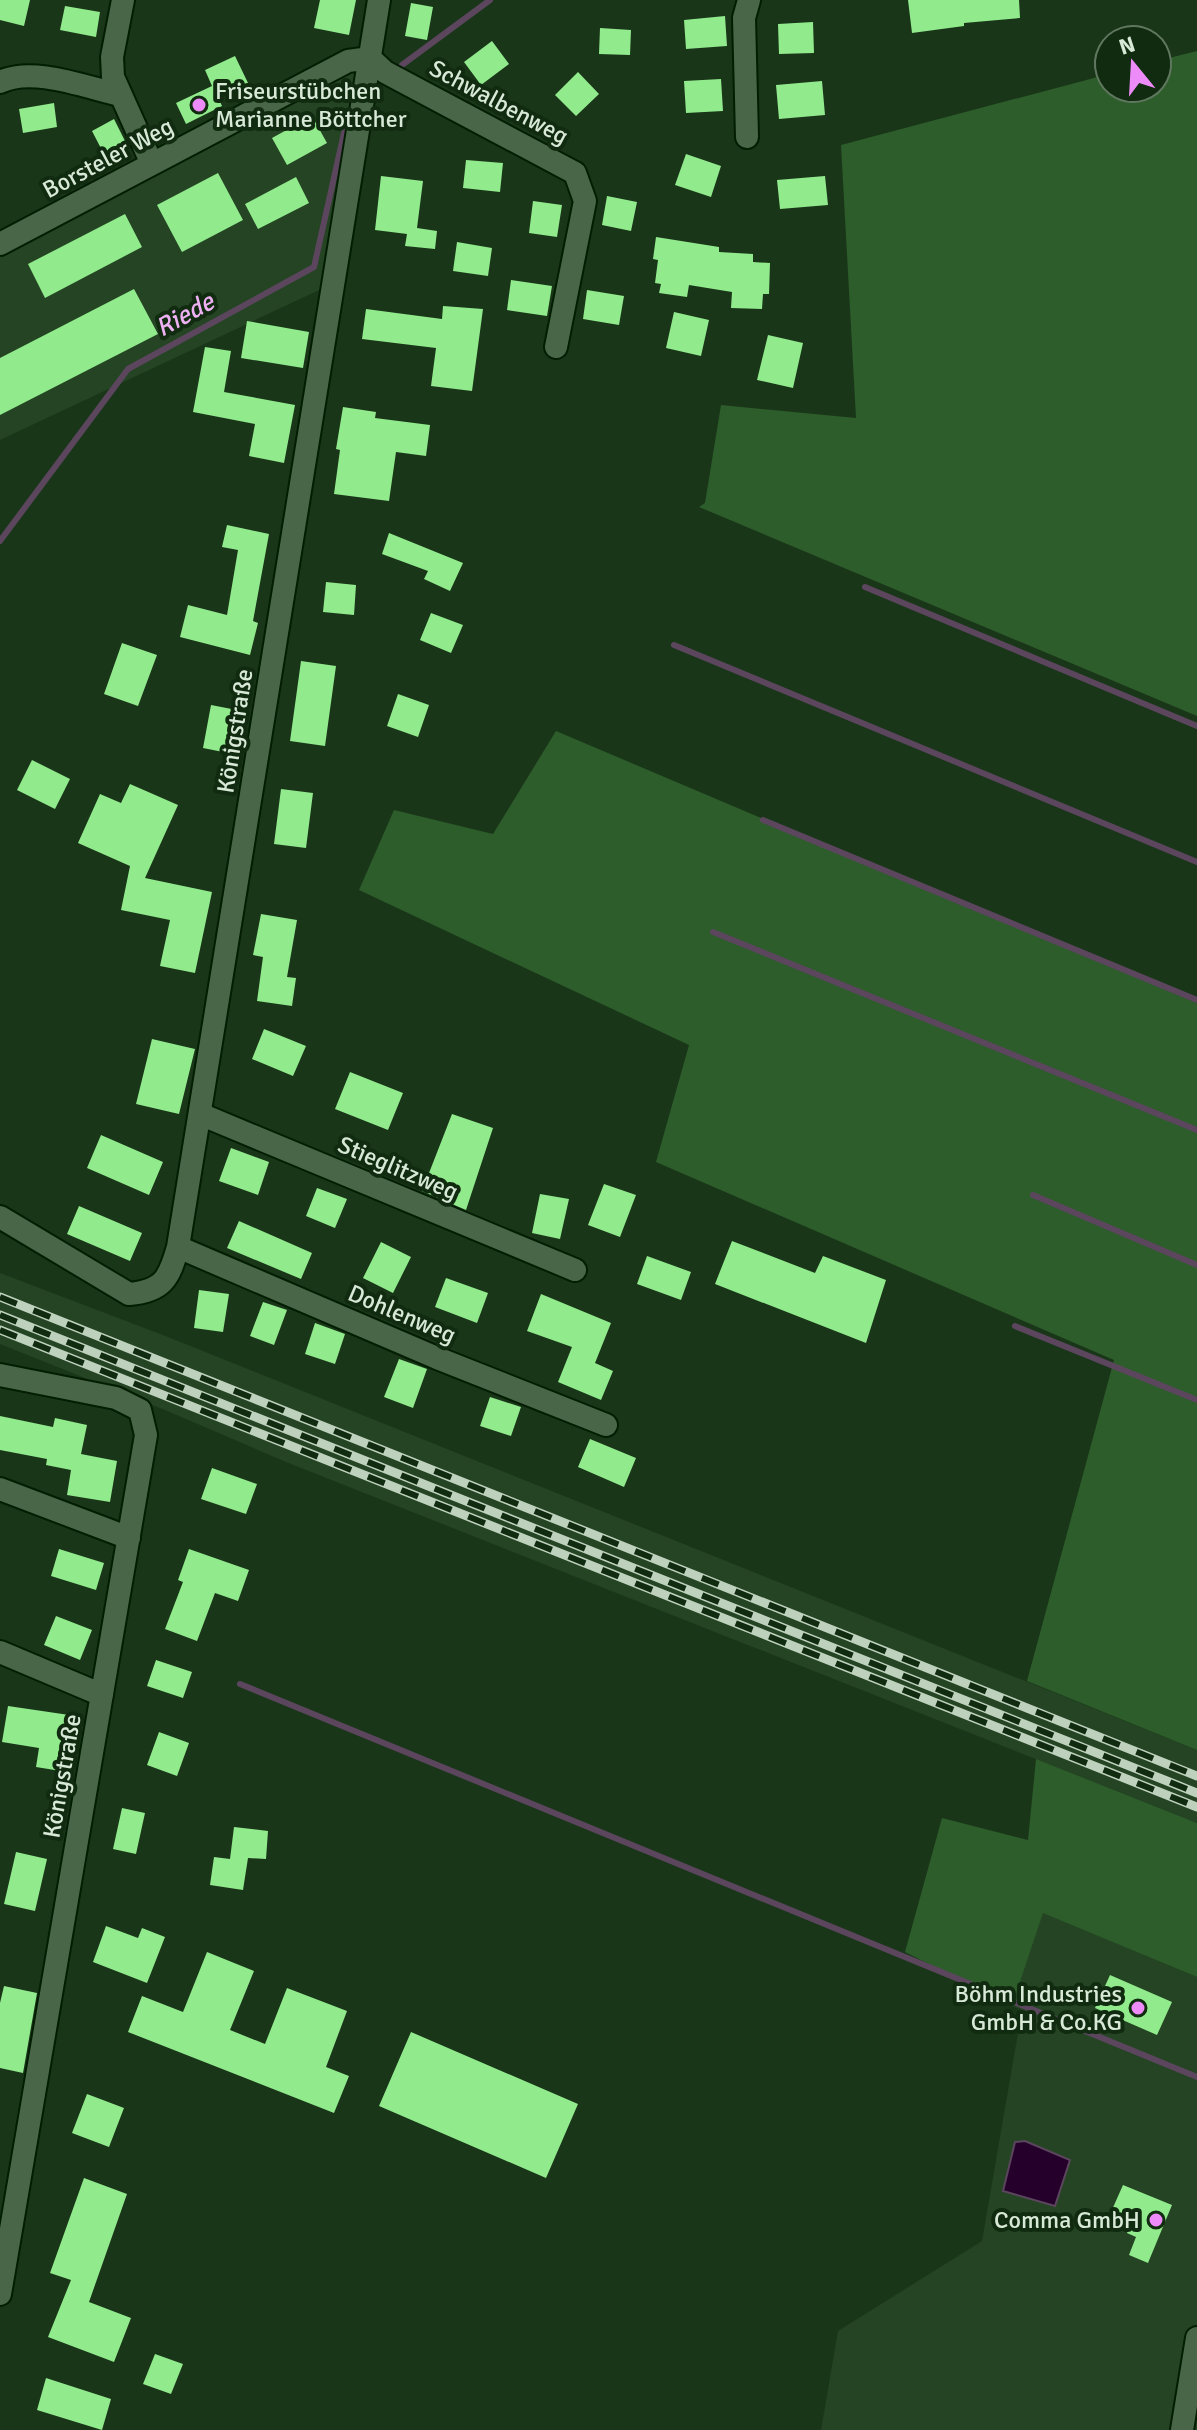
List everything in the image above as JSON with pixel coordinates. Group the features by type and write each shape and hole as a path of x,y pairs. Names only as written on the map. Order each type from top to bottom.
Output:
{"street":[{"path":"123,0 112,57 113,77 152,164"},
{"name":"Königstraße","path":"0,1217 129,1294 147,1292 161,1285 171,1272 200,1114 379,0"},
{"path":"747,137 744,18 749,0"},
{"name":"Borsteler Weg","path":"0,244 348,61 370,58"},
{"name":"Schwalbenweg","path":"370,58 385,72 575,173 585,201 556,347"},
{"path":"0,82 27,74 120,95"},
{"name":"Stieglitzweg","path":"200,1114 575,1270"},
{"name":"Dohlenweg","path":"178,1247 437,1358 606,1425"},
{"name":"Königstraße","path":"0,1375 116,1398 140,1410 146,1435 0,2294"},
{"path":"0,1489 129,1538"},
{"path":"0,1652 102,1695"},
{"path":"1182,2430 1197,2338"}],"shaded area":[{"path":"1197,51 1197,716 699,507 705,503 721,405 856,418 841,145 1093,78 1093,104 1173,104 1173,57"},
{"path":"370,58 334,283 0,440 0,244"},
{"path":"556,731 1197,1003 1197,1750 1027,1681 1114,1360 656,1162 689,1045 359,890 394,810 493,834"},
{"path":"0,1273 168,1337 1197,1750 1197,1823 286,1462 0,1344"},
{"path":"1036,1759 1197,1823 1197,1977 1043,1913 1012,2006 905,1952 942,1818 1028,1840"},
{"path":"1043,1912 1197,1977 1197,2430 821,2430 838,2331 982,2241 1022,2010 1012,2006"},
{"path":"1025,2141 1070,2160 1055,2206 1003,2191 1015,2142"}],"building":[{"path":"0,0 30,0 24,26 0,20"},
{"path":"320,0 356,0 349,35 314,28"},
{"path":"908,0 1019,0 1020,18 964,23 964,26 912,33"},
{"path":"411,3 433,7 427,40 405,36"},
{"path":"65,6 100,12 96,37 60,30"},
{"path":"725,16 727,46 686,49 684,20"},
{"path":"813,22 814,53 779,54 778,24"},
{"path":"600,28 631,30 630,55 599,54"},
{"path":"492,41 509,64 481,85 464,62"},
{"path":"235,56 248,83 218,97 222,106 186,124 176,103 212,86 205,70"},
{"path":"578,72 599,94 576,116 555,95"},
{"path":"721,79 723,111 686,113 684,81"},
{"path":"822,81 825,115 779,119 776,85"},
{"path":"54,103 57,127 23,133 19,109"},
{"path":"312,116 327,143 287,165 272,138"},
{"path":"114,119 129,149 107,160 92,131"},
{"path":"686,154 721,166 711,197 675,185"},
{"path":"466,160 503,163 500,192 463,188"},
{"path":"218,173 243,220 182,252 157,205"},
{"path":"381,176 423,181 417,228 437,231 435,249 405,246 407,234 375,230"},
{"path":"825,176 828,205 780,209 777,180"},
{"path":"296,177 309,203 258,229 245,204"},
{"path":"607,196 637,202 631,231 602,225"},
{"path":"533,201 562,205 557,237 529,233"},
{"path":"125,214 142,247 45,298 28,264"},
{"path":"656,237 719,247 719,252 753,254 753,262 770,263 769,294 763,294 762,309 731,308 732,292 689,285 687,297 659,293 661,284 655,283 658,260 653,259"},
{"path":"457,242 492,248 488,276 453,271"},
{"path":"511,280 552,286 547,316 507,310"},
{"path":"134,289 158,334 0,415 0,358"},
{"path":"587,290 624,296 619,325 583,319"},
{"path":"443,306 483,309 472,391 431,386 436,348 362,339 366,309 442,319"},
{"path":"674,312 709,320 701,356 666,348"},
{"path":"247,321 309,332 303,368 241,358"},
{"path":"768,335 803,343 793,388 757,380"},
{"path":"205,347 231,351 224,392 295,405 284,463 249,456 255,424 193,412"},
{"path":"343,407 376,412 375,418 430,425 426,456 396,452 389,501 334,494 340,450 336,449"},
{"path":"227,525 269,534 253,621 258,623 250,655 180,637 188,605 227,615 238,550 222,547"},
{"path":"389,533 463,563 450,591 424,579 428,571 382,554"},
{"path":"326,582 356,585 354,615 323,612"},
{"path":"431,613 463,625 451,653 420,640"},
{"path":"122,643 157,655 138,706 104,694"},
{"path":"301,661 336,666 325,746 290,741"},
{"path":"398,694 429,705 418,737 387,726"},
{"path":"211,705 242,711 233,754 203,748"},
{"path":"32,760 70,779 55,809 17,790"},
{"path":"130,784 178,805 145,878 212,892 195,973 160,966 170,920 121,910 130,866 78,843 100,794 121,803"},
{"path":"281,789 313,793 306,848 274,844"},
{"path":"261,914 297,920 287,977 296,978 292,1006 257,1001 263,957 253,955"},
{"path":"264,1029 306,1046 293,1076 252,1059"},
{"path":"152,1039 195,1049 179,1114 136,1104"},
{"path":"350,1072 403,1093 388,1130 335,1109"},
{"path":"452,1114 493,1128 466,1210 422,1191"},
{"path":"101,1135 163,1162 149,1195 87,1168"},
{"path":"231,1148 269,1162 258,1195 219,1181"},
{"path":"604,1184 636,1195 620,1237 588,1225"},
{"path":"317,1188 347,1199 335,1228 306,1216"},
{"path":"540,1194 569,1199 560,1239 532,1233"},
{"path":"79,1206 142,1233 130,1261 67,1234"},
{"path":"239,1221 312,1253 301,1279 227,1248"},
{"path":"732,1241 815,1273 823,1256 886,1280 866,1343 715,1284"},
{"path":"381,1242 411,1257 393,1293 363,1278"},
{"path":"647,1256 691,1272 681,1300 637,1284"},
{"path":"446,1278 488,1293 477,1323 435,1307"},
{"path":"199,1290 229,1294 223,1332 194,1328"},
{"path":"541,1294 611,1323 595,1363 613,1371 601,1400 558,1382 572,1347 527,1331"},
{"path":"263,1302 287,1310 274,1345 250,1336"},
{"path":"315,1323 345,1334 335,1364 305,1354"},
{"path":"399,1359 427,1369 413,1408 384,1397"},
{"path":"490,1397 521,1407 511,1436 480,1426"},
{"path":"0,1416 53,1427 55,1418 87,1425 81,1454 117,1461 110,1502 67,1495 71,1470 46,1465 47,1459 0,1450"},
{"path":"590,1439 636,1458 624,1487 578,1467"},
{"path":"212,1468 257,1484 246,1514 201,1499"},
{"path":"59,1549 104,1563 96,1590 51,1576"},
{"path":"189,1549 249,1570 238,1601 215,1593 197,1641 165,1629 183,1582 178,1580"},
{"path":"56,1616 92,1630 80,1660 44,1645"},
{"path":"156,1660 192,1672 183,1698 147,1686"},
{"path":"8,1706 76,1716 67,1772 36,1767 39,1748 2,1742"},
{"path":"159,1732 189,1743 177,1776 147,1765"},
{"path":"122,1808 145,1813 136,1854 113,1849"},
{"path":"234,1827 268,1831 266,1859 248,1858 243,1890 210,1885 214,1857 230,1859"},
{"path":"16,1852 47,1859 35,1911 4,1904"},
{"path":"106,1926 138,1938 142,1928 165,1937 147,1983 93,1962"},
{"path":"207,1952 254,1971 230,2030 265,2044 287,1988 347,2011 326,2067 349,2076 334,2113 128,2032 142,1996 183,2012"},
{"path":"1110,1975 1172,2002 1157,2035 1095,2008"},
{"path":"4,1986 37,1993 23,2073 0,2068 0,2003"},
{"path":"411,2032 578,2104 546,2178 379,2106"},
{"path":"87,2094 124,2108 109,2147 72,2133"},
{"path":"84,2178 127,2194 89,2302 131,2318 114,2362 48,2337 71,2280 50,2273"},
{"path":"1123,2185 1172,2205 1148,2263 1129,2255 1136,2237 1127,2233 1132,2220 1111,2212"},
{"path":"155,2354 183,2364 171,2394 143,2384"},
{"path":"46,2378 111,2399 102,2430 37,2410"}],"waterway":[{"name":"Riede","path":"402,65 490,0"},
{"name":"Riede","path":"0,541 128,369 314,267 348,115"},
{"path":"865,587 1197,726"},
{"path":"674,645 1197,862"},
{"path":"763,820 1197,1000"},
{"path":"713,932 1197,1130"},
{"path":"1033,1195 1197,1265"},
{"path":"1015,1326 1197,1400"},
{"path":"240,1684 1197,2077"}],"railway":[{"path":"0,1297 1197,1776"},
{"path":"0,1315 1197,1793"},
{"path":"0,1330 1197,1807"}],"place":[{"name":"Friseurstübchen Marianne Böttcher","path":"199,105"},
{"name":"Böhm Industries GmbH & Co.KG","path":"1138,2008"},
{"name":"Comma GmbH","path":"1156,2220"}]}
